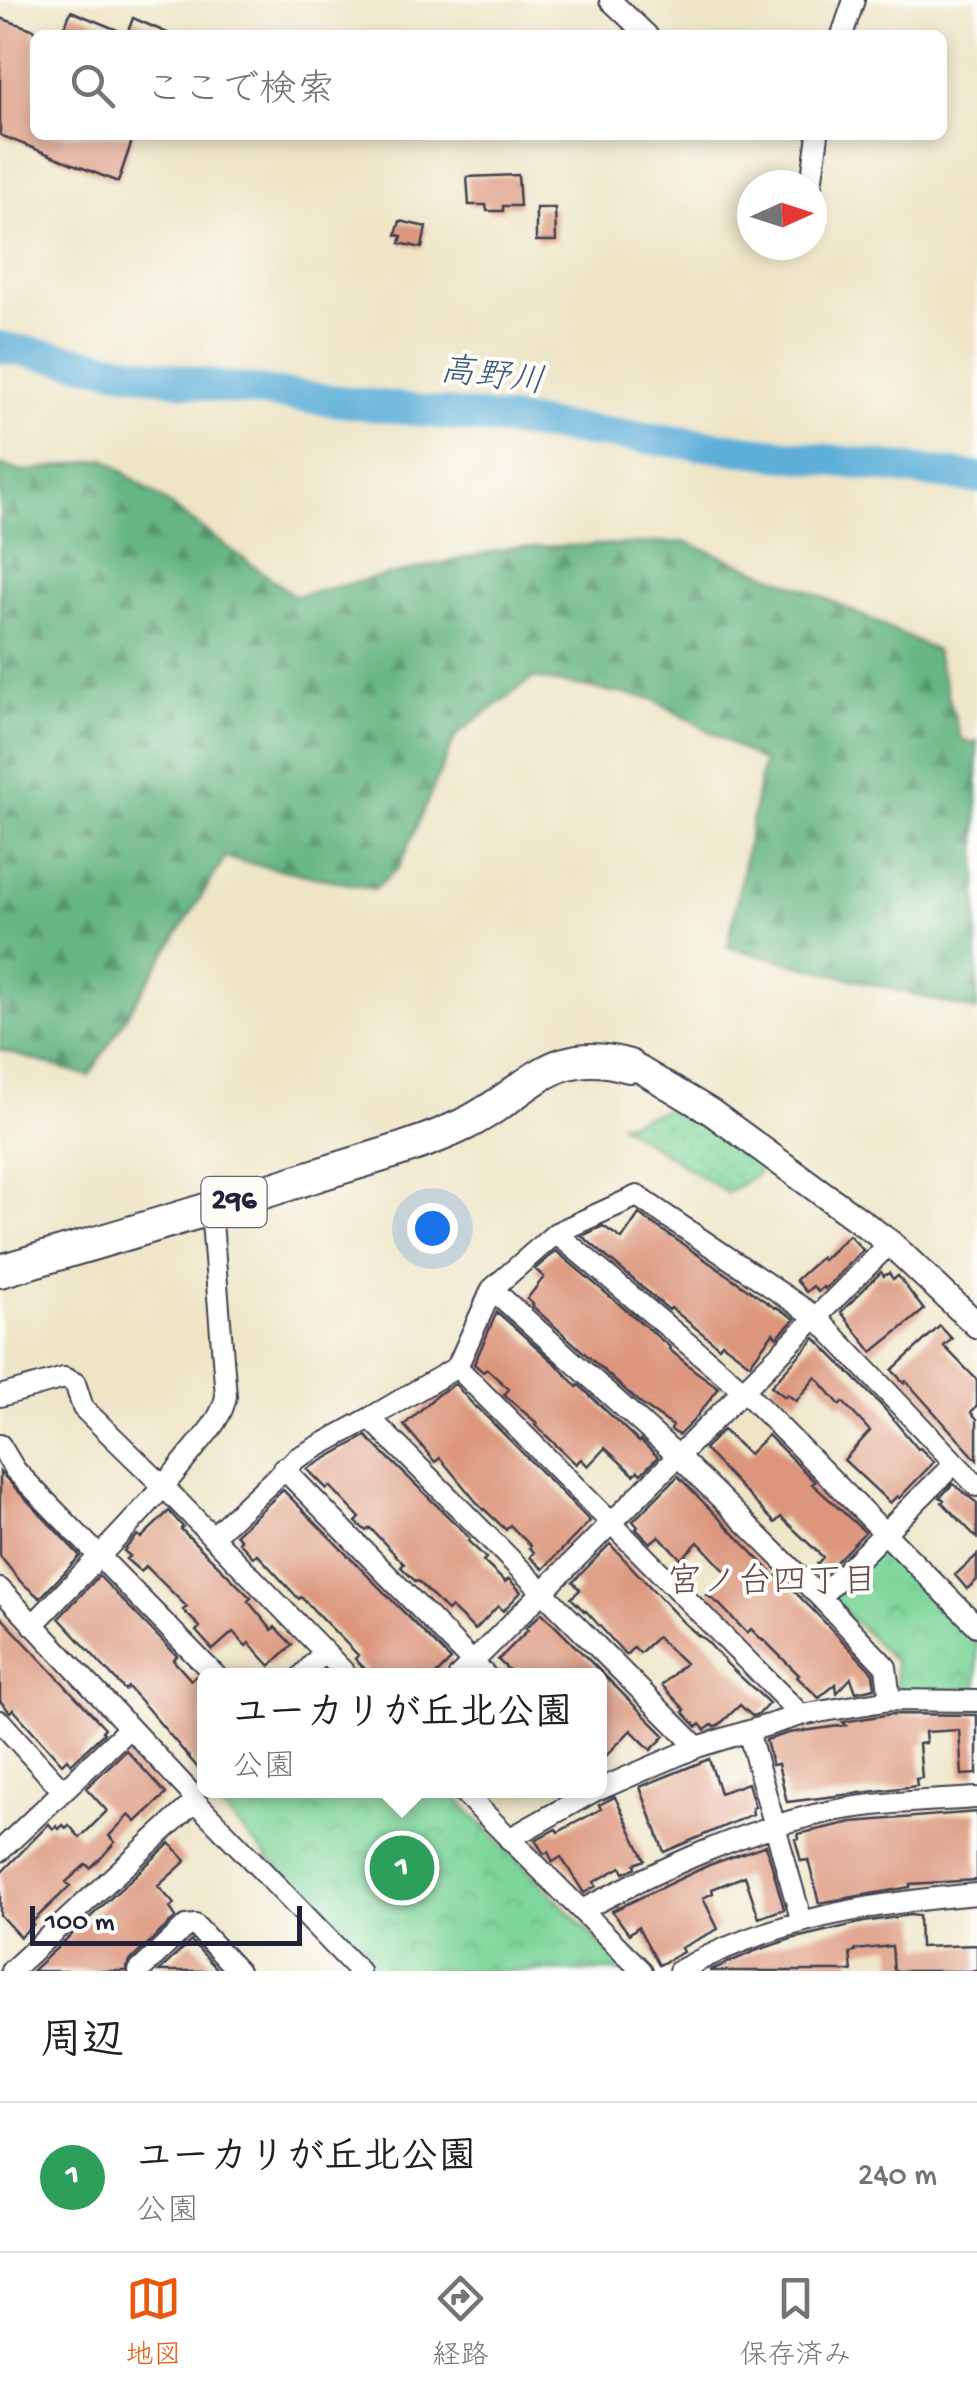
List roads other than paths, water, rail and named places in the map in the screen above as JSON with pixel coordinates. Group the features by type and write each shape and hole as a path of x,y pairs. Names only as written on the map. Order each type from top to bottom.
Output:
{"highway":[{"name":"296","path":"0,1270 408,1146 464,1124 560,1064 604,1058 629,1066"}],"street":[{"path":"610,0 642,30"},
{"path":"844,30 854,0"},
{"path":"814,170 817,140"},
{"path":"629,1066 711,1112 890,1243 977,1326"},
{"path":"212,1537 297,1458 456,1367 492,1289 556,1233 637,1196 816,1317 977,1486"},
{"path":"32,1625 164,1487 224,1407 211,1209"},
{"path":"556,1233 744,1390 977,1626"},
{"path":"476,1668 542,1592 890,1243"},
{"path":"492,1289 678,1456 820,1597 886,1666 890,1700"},
{"path":"456,1367 801,1715"},
{"path":"0,1396 64,1378 75,1383 83,1408 340,1668"},
{"path":"370,1418 697,1747"},
{"path":"0,1445 16,1470 208,1668"},
{"path":"820,1597 955,1463"},
{"path":"283,1468 470,1668"},
{"path":"0,1588 193,1799 359,1971"},
{"path":"309,1668 324,1652"},
{"path":"607,1786 697,1747 801,1715 890,1700 977,1701"},
{"path":"0,1721 64,1791"},
{"path":"1,1848 130,1728"},
{"path":"748,1731 802,1922"},
{"path":"470,1798 642,1971"},
{"path":"509,1839 583,1798"},
{"path":"582,1910 648,1876 775,1827 832,1812 902,1802 977,1798"},
{"path":"11,1971 190,1806 193,1799"},
{"path":"679,1971 742,1941 802,1922 867,1906 977,1894"},
{"path":"139,1971 186,1926 195,1925 238,1971"}],"waterway":[{"name":"高野川","path":"0,347 214,386 977,478"}],"place":[{"name":"ユーカリが丘北公園","path":"402,1868"}],"district":[{"name":"宮ノ台四丁目","path":"772,1584"}]}
